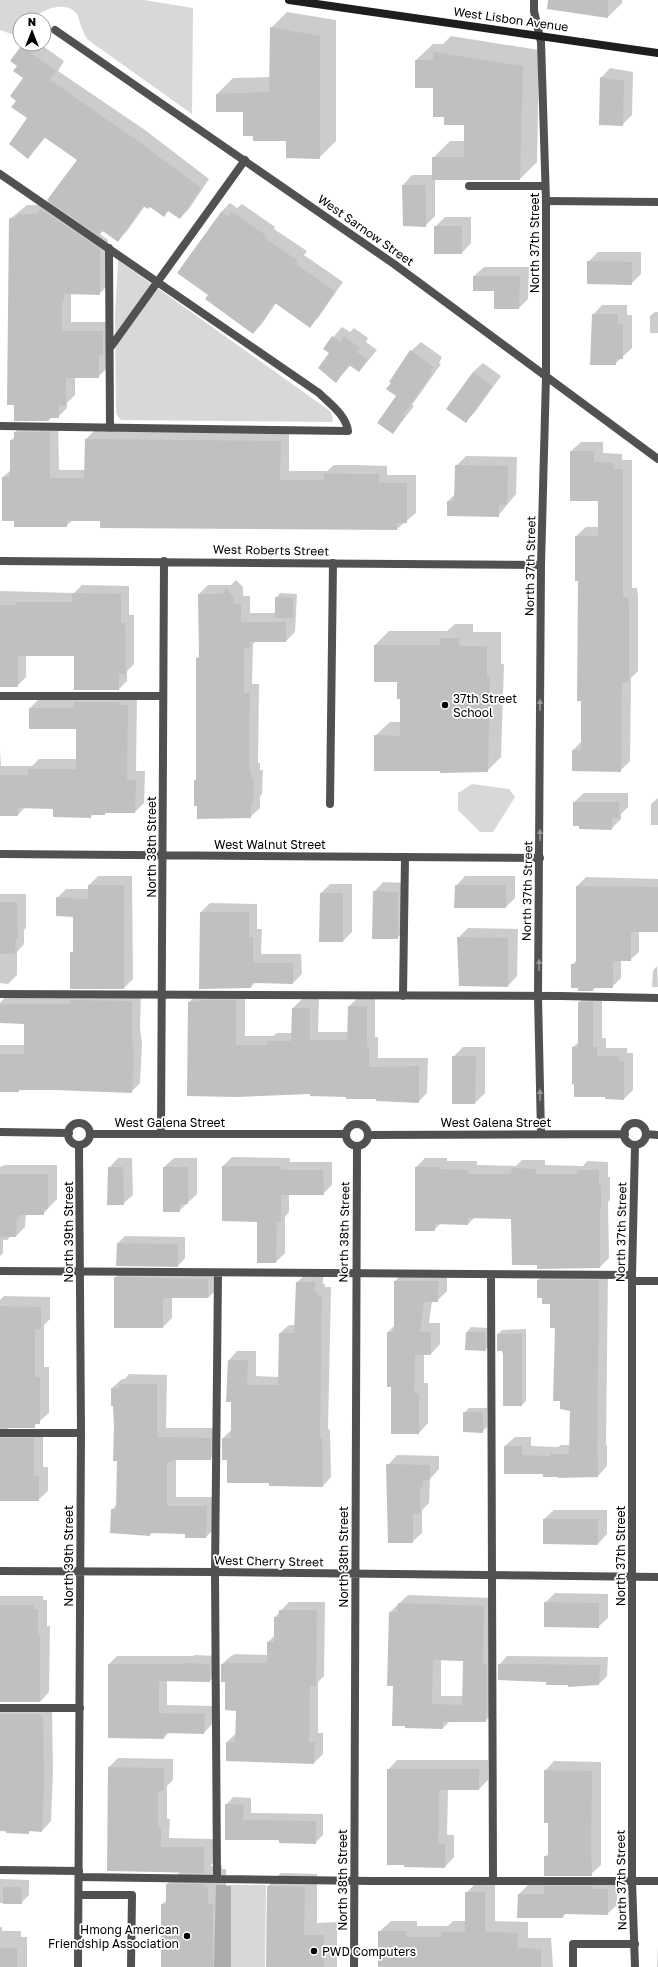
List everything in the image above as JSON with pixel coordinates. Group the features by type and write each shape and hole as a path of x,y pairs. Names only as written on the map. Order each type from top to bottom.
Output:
{"main road":[{"name":"West Lisbon Avenue","path":"289,0 658,53"}],"street":[{"name":"North 37th Street","path":"534,0 534,11 540,36 546,201 546,377 541,565 538,996 541,1134"},
{"name":"West Sarnow Street","path":"55,30 394,264 658,459"},
{"path":"110,348 245,160"},
{"path":"0,174 319,393 342,416 347,424 348,431 0,426"},
{"path":"469,186 545,186"},
{"path":"546,201 658,202"},
{"path":"109,248 110,428"},
{"name":"West Roberts Street","path":"0,561 541,565"},
{"name":"North 38th Street","path":"161,1133 164,562"},
{"path":"330,804 333,563"},
{"path":"0,696 163,696"},
{"name":"West Walnut Street","path":"0,854 540,858"},
{"path":"404,996 405,857"},
{"path":"0,994 161,996 538,996 658,998"},
{"path":"79,1123 88,1127 90,1134 86,1142 79,1145 71,1140 69,1133 72,1126 79,1123"},
{"path":"356,1124 365,1128 368,1135 363,1144 357,1146 348,1142 346,1134 350,1127 356,1124"},
{"path":"634,1124 643,1127 646,1134 642,1143 635,1145 626,1141 624,1134 628,1126 634,1124"},
{"path":"0,1132 69,1133"},
{"name":"West Galena Street","path":"90,1134 346,1134"},
{"name":"West Galena Street","path":"368,1135 624,1134"},
{"path":"646,1134 658,1134"},
{"name":"North 39th Street","path":"78,1967 81,1433 79,1145"},
{"name":"North 37th Street","path":"635,1145 632,1278 632,1882 635,1967"},
{"name":"North 38th Street","path":"354,1967 357,1146"},
{"path":"0,1271 491,1275 632,1278 658,1281"},
{"path":"216,1878 215,1572 218,1273"},
{"path":"491,1275 493,1881"},
{"path":"0,1433 81,1433"},
{"name":"West Cherry Street","path":"0,1571 658,1577"},
{"path":"0,1708 80,1708"},
{"path":"0,1870 216,1878 658,1882"},
{"path":"79,1895 132,1895 131,1967"},
{"path":"573,1967 573,1944 635,1944"}],"shaded area":[{"path":"0,0 144,0 193,8 192,114 88,40 82,30 77,14 67,7 54,8 41,12 12,12 12,34 0,30"},
{"path":"118,260 330,411 333,417 332,422 120,420 116,413 115,316"},
{"path":"472,784 509,789 515,797 493,832 480,832 458,810 458,793"},
{"path":"216,1885 266,1885 265,1967 214,1967"}],"building":[{"path":"548,0 608,0 608,18 547,9"},
{"path":"270,27 320,36 320,159 286,158 286,141 253,141 253,136 243,136 243,112 216,112 216,94 269,92"},
{"path":"17,52 29,52 56,71 50,80 135,139 201,188 180,219 168,211 164,217 150,207 148,209 143,206 118,242 100,229 100,236 47,200 77,160 44,137 28,159 9,144 27,118 11,107 16,101 10,96 23,78 13,71 17,66 10,61"},
{"path":"433,52 523,66 520,180 432,180 432,157 464,157 464,125 444,125 444,117 433,117 433,88 415,88 415,60 433,60"},
{"path":"600,77 624,81 623,126 599,125"},
{"path":"402,185 426,185 426,227 403,226"},
{"path":"41,209 100,249 100,295 64,294 64,300 62,300 62,331 103,331 103,355 99,355 99,378 66,378 66,405 59,405 59,418 49,418 49,421 14,421 14,405 7,405 9,218 17,218 17,214 37,214"},
{"path":"221,212 229,217 232,212 267,236 265,238 298,261 296,264 335,291 310,328 275,303 253,334 205,299 208,295 177,273"},
{"path":"434,226 462,226 462,254 434,254"},
{"path":"587,261 632,262 632,285 587,284"},
{"path":"473,276 520,276 519,309 494,309 494,291 473,291"},
{"path":"592,314 618,314 618,324 623,324 623,359 616,359 616,365 590,365"},
{"path":"332,336 340,342 344,336 360,348 357,352 368,360 359,372 349,365 336,383 318,368 329,353 323,349"},
{"path":"410,350 434,367 430,372 432,374 403,415 405,416 393,434 377,423 396,396 386,389"},
{"path":"473,372 492,386 466,423 446,409"},
{"path":"14,432 50,432 50,478 84,478 85,439 281,441 280,480 324,480 324,473 379,474 379,483 407,483 407,523 397,523 397,530 100,528 100,521 67,521 67,527 14,527 14,521 2,521 2,477 10,477 10,440 14,440"},
{"path":"570,451 594,451 594,462 613,463 613,469 623,469 623,597 628,597 629,606 629,682 622,682 621,772 572,771 572,750 581,750 581,701 577,701 578,581 575,581 575,536 598,536 598,501 570,501"},
{"path":"455,465 508,466 507,505 499,505 499,517 447,516 447,501 454,501"},
{"path":"226,589 234,597 234,604 241,604 241,622 286,622 286,642 250,642 250,648 244,648 244,693 250,693 249,772 251,772 251,779 254,779 251,818 197,819 197,806 194,806 194,780 196,780 196,658 199,658 198,594 222,594"},
{"path":"72,593 121,594 121,623 125,623 126,674 119,674 119,690 74,690 74,656 18,656 18,687 0,687 0,605 16,605 16,602 72,602"},
{"path":"275,597 293,598 293,618 275,618"},
{"name":"37th Street School","path":"440,638 459,638 459,646 487,646 487,677 490,677 488,772 440,773 440,771 374,771 374,735 400,736 400,699 397,699 397,682 374,682 374,645 440,645"},
{"path":"74,702 119,702 119,705 128,705 127,780 136,780 135,813 105,813 105,815 91,815 91,818 53,817 53,809 18,808 18,816 0,816 0,775 28,775 28,769 76,769 76,729 29,729 29,708 74,708"},
{"path":"573,802 619,802 619,818 612,818 612,830 579,829 579,826 573,826"},
{"path":"88,885 124,885 124,989 70,989 70,952 73,952 73,917 56,916 56,897 88,899"},
{"path":"455,885 506,885 506,908 454,908"},
{"path":"576,886 658,887 658,932 631,932 631,961 613,961 613,988 593,988 593,991 578,991 578,988 571,988 571,964 576,964"},
{"path":"373,891 398,892 398,939 372,939"},
{"path":"320,893 343,893 343,942 319,942"},
{"path":"0,902 17,902 18,938 16,938 15,954 0,954"},
{"path":"200,912 249,912 249,937 253,937 253,963 293,963 293,984 251,983 251,988 199,989"},
{"path":"457,937 508,938 508,987 459,986"},
{"path":"70,1000 132,1001 132,1038 134,1054 132,1093 54,1090 19,1090 19,1092 0,1092 0,1054 24,1054 24,1024 0,1023 0,1004 70,1004"},
{"path":"199,1000 236,1000 236,1045 267,1045 267,1041 291,1041 292,1008 310,1008 310,1040 347,1040 348,1006 367,1006 367,1046 369,1046 369,1067 419,1066 419,1103 376,1101 376,1099 346,1099 346,1097 310,1096 310,1094 237,1097 187,1096 188,1002 199,1002"},
{"path":"578,1002 593,1002 593,1047 597,1047 597,1056 619,1056 619,1061 624,1061 624,1100 605,1099 605,1097 574,1097 574,1084 572,1085 572,1047 578,1047"},
{"path":"452,1056 476,1056 475,1104 452,1104"},
{"path":"222,1166 281,1166 281,1170 323,1170 324,1195 281,1195 281,1222 277,1222 276,1263 257,1263 257,1222 222,1221"},
{"path":"108,1167 123,1167 124,1205 107,1205"},
{"path":"163,1167 188,1167 188,1204 180,1204 180,1212 163,1212"},
{"path":"415,1167 438,1167 438,1169 468,1170 468,1174 511,1174 512,1168 536,1169 536,1174 577,1174 577,1170 599,1170 599,1186 601,1186 600,1268 537,1269 537,1265 512,1265 511,1219 468,1218 468,1225 435,1224 435,1231 415,1231"},
{"path":"0,1174 48,1174 48,1209 44,1209 44,1215 19,1215 19,1218 17,1218 16,1237 0,1237"},
{"path":"117,1243 178,1244 178,1267 116,1266"},
{"path":"114,1277 208,1279 208,1298 163,1298 163,1328 114,1328"},
{"path":"537,1280 599,1280 598,1477 558,1478 543,1477 543,1474 504,1474 504,1446 522,1446 522,1455 550,1456 550,1454 569,1454 570,1411 560,1409 560,1401 553,1401 555,1328 550,1328 550,1304 542,1304 542,1298 537,1298"},
{"path":"394,1281 438,1281 438,1302 424,1302 420,1332 431,1332 431,1355 415,1355 414,1393 419,1393 419,1434 391,1434 391,1387 387,1387 387,1332 394,1332"},
{"path":"296,1282 315,1282 314,1292 317,1292 317,1295 322,1295 320,1438 322,1438 323,1487 269,1486 269,1483 227,1483 227,1460 222,1460 222,1438 231,1438 231,1402 226,1402 228,1360 248,1360 247,1385 278,1385 279,1333 294,1333"},
{"path":"0,1306 41,1307 41,1330 35,1329 35,1377 40,1377 40,1424 35,1424 35,1428 0,1428"},
{"path":"466,1332 485,1332 486,1351 465,1350"},
{"path":"497,1334 522,1334 522,1406 503,1406 503,1354 502,1351 497,1351"},
{"path":"119,1384 157,1384 157,1437 211,1438 211,1460 173,1460 173,1462 167,1462 167,1506 207,1506 206,1538 185,1538 185,1534 150,1533 150,1536 110,1533 111,1509 116,1509 117,1461 113,1461 114,1426 113,1406 111,1406 111,1388 119,1388"},
{"path":"463,1412 483,1412 483,1433 463,1432"},
{"path":"0,1438 34,1438 34,1476 39,1476 39,1501 0,1501"},
{"path":"386,1464 430,1465 430,1480 423,1480 423,1487 420,1487 420,1514 413,1514 413,1543 388,1543"},
{"path":"543,1519 598,1519 598,1545 543,1544"},
{"path":"544,1602 599,1603 599,1628 544,1627"},
{"path":"398,1603 484,1606 483,1664 487,1664 486,1722 443,1722 443,1729 405,1728 405,1726 392,1726 393,1686 387,1686 389,1612 397,1612","holes":["433,1660 463,1661 462,1705 432,1704"]},
{"path":"0,1605 34,1605 34,1609 38,1609 38,1636 40,1636 40,1702 0,1702"},
{"path":"279,1610 317,1610 316,1686 310,1686 309,1742 315,1742 314,1764 226,1761 226,1742 235,1742 236,1711 225,1710 225,1682 221,1682 221,1664 267,1663 267,1642 274,1642 274,1617 279,1617"},
{"path":"108,1664 210,1664 210,1682 159,1681 159,1713 205,1714 204,1734 164,1733 164,1739 108,1738"},
{"path":"498,1664 600,1665 599,1685 568,1687 568,1685 546,1685 546,1682 498,1680"},
{"path":"0,1714 40,1714 40,1716 43,1716 44,1783 42,1832 29,1831 29,1834 6,1833 6,1831 0,1831"},
{"path":"108,1767 164,1768 164,1791 158,1791 158,1828 161,1828 161,1847 204,1847 204,1873 107,1871"},
{"path":"387,1769 479,1769 479,1790 439,1790 438,1844 445,1844 445,1868 387,1865"},
{"path":"544,1770 592,1771 592,1876 544,1876 544,1856 548,1856 548,1823 544,1823"},
{"path":"225,1804 244,1805 243,1820 316,1821 316,1844 279,1843 279,1840 225,1840"},
{"name":"Hmong American Friendship Association","path":"166,1884 204,1884 204,1887 208,1887 208,1904 213,1904 213,1967 161,1967 161,1904 166,1904"},
{"path":"267,1886 305,1887 304,1935 324,1935 324,1967 266,1967"},
{"path":"544,1886 592,1886 592,1889 608,1889 608,1915 563,1914 563,1918 517,1918 518,1894 544,1894"},
{"path":"3,1887 21,1887 22,1904 3,1904"},
{"path":"465,1892 485,1892 485,1932 518,1933 517,1948 541,1949 541,1967 378,1967 378,1931 406,1931 406,1937 441,1937 441,1932 465,1932"},
{"path":"0,1948 17,1948 17,1967 0,1967"}],"place":[{"name":"37th Street School","path":"445,705"},
{"name":"Hmong American Friendship Association","path":"187,1936"},
{"name":"PWD Computers","path":"314,1951"}]}
